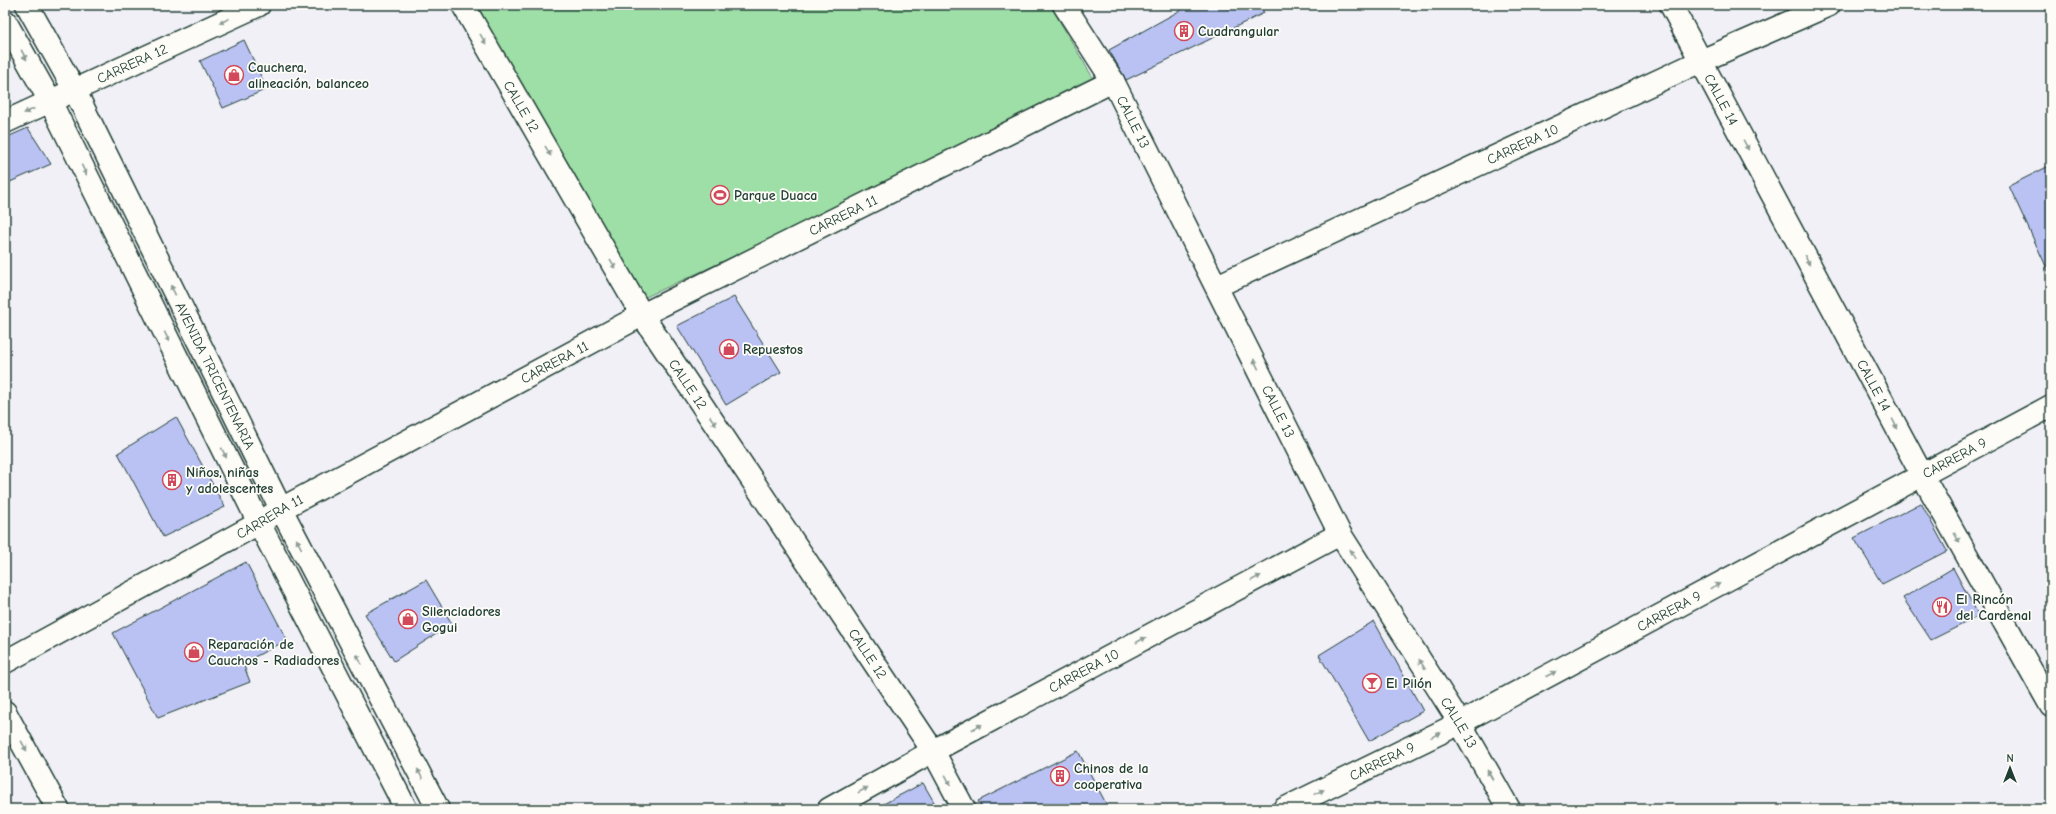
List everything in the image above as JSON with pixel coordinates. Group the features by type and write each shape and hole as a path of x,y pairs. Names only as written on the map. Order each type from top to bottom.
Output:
{"street":[{"name":"AVENIDA TRICENTENARIA","path":"27,5 74,89 281,509 438,809"},
{"name":"CARRERA 12","path":"5,122 259,5"},
{"name":"CALLE 12","path":"463,5 642,315 933,751"},
{"name":"CALLE 13","path":"1064,5 1113,81 1340,534 1460,723 1510,809"},
{"name":"CALLE 14","path":"1671,5 1922,475 2051,706"},
{"name":"CARRERA 10","path":"1217,286 1701,61 1829,5"},
{"name":"AVENIDA TRICENTENARIA","path":"5,21 50,101 259,523 406,809"},
{"name":"CARRERA 11","path":"5,662 259,523 281,509 642,315 1113,81"},
{"name":"CARRERA 9","path":"1284,809 1460,723 2051,406"},
{"name":"CARRERA 10","path":"829,809 933,751 1340,534"},
{"path":"5,712 58,809"},
{"path":"933,751 964,809"}],"green space":[{"name":"Parque Duaca","path":"463,5 1050,5 1099,88 635,302"}],"building":[{"name":"Cuadrangular","path":"1190,5 1260,5 1264,13 1126,80 1109,50"},
{"name":"Cauchera, alineación, balanceo","path":"244,40 267,89 223,108 200,61"},
{"path":"28,128 51,164 10,182 5,171 5,138"},
{"path":"2051,165 2051,277 2009,186"},
{"name":"Repuestos","path":"734,297 781,372 726,405 677,326"},
{"name":"Niños, niñas y adolescentes","path":"176,417 225,507 163,537 118,453"},
{"path":"1921,503 1947,551 1882,584 1854,538"},
{"name":"Reparación de Cauchos - Radiadores","path":"246,562 287,640 243,663 250,682 158,718 113,633"},
{"name":"El Rincón del Cardenal","path":"1953,568 1979,616 1931,640 1903,598"},
{"name":"Silenciadores Gogui","path":"426,580 452,624 394,661 365,614"},
{"name":"El Pilón","path":"1374,621 1423,711 1369,741 1319,655"},
{"name":"Chinos de la cooperativa","path":"1078,751 1109,809 983,809 978,801"},
{"path":"923,783 938,809 874,809"}],"place":[{"name":"Cuadrangular","path":"1184,31"},
{"name":"Cauchera, alineación, balanceo","path":"234,75"},
{"name":"Parque Duaca","path":"720,195"},
{"name":"Repuestos","path":"729,349"},
{"name":"Niños, niñas y adolescentes","path":"172,480"},
{"name":"El Rincón del Cardenal","path":"1942,607"},
{"name":"Silenciadores Gogui","path":"408,619"},
{"name":"Reparación de Cauchos - Radiadores","path":"194,652"},
{"name":"El Pilón","path":"1372,683"},
{"name":"Chinos de la cooperativa","path":"1060,776"}]}
